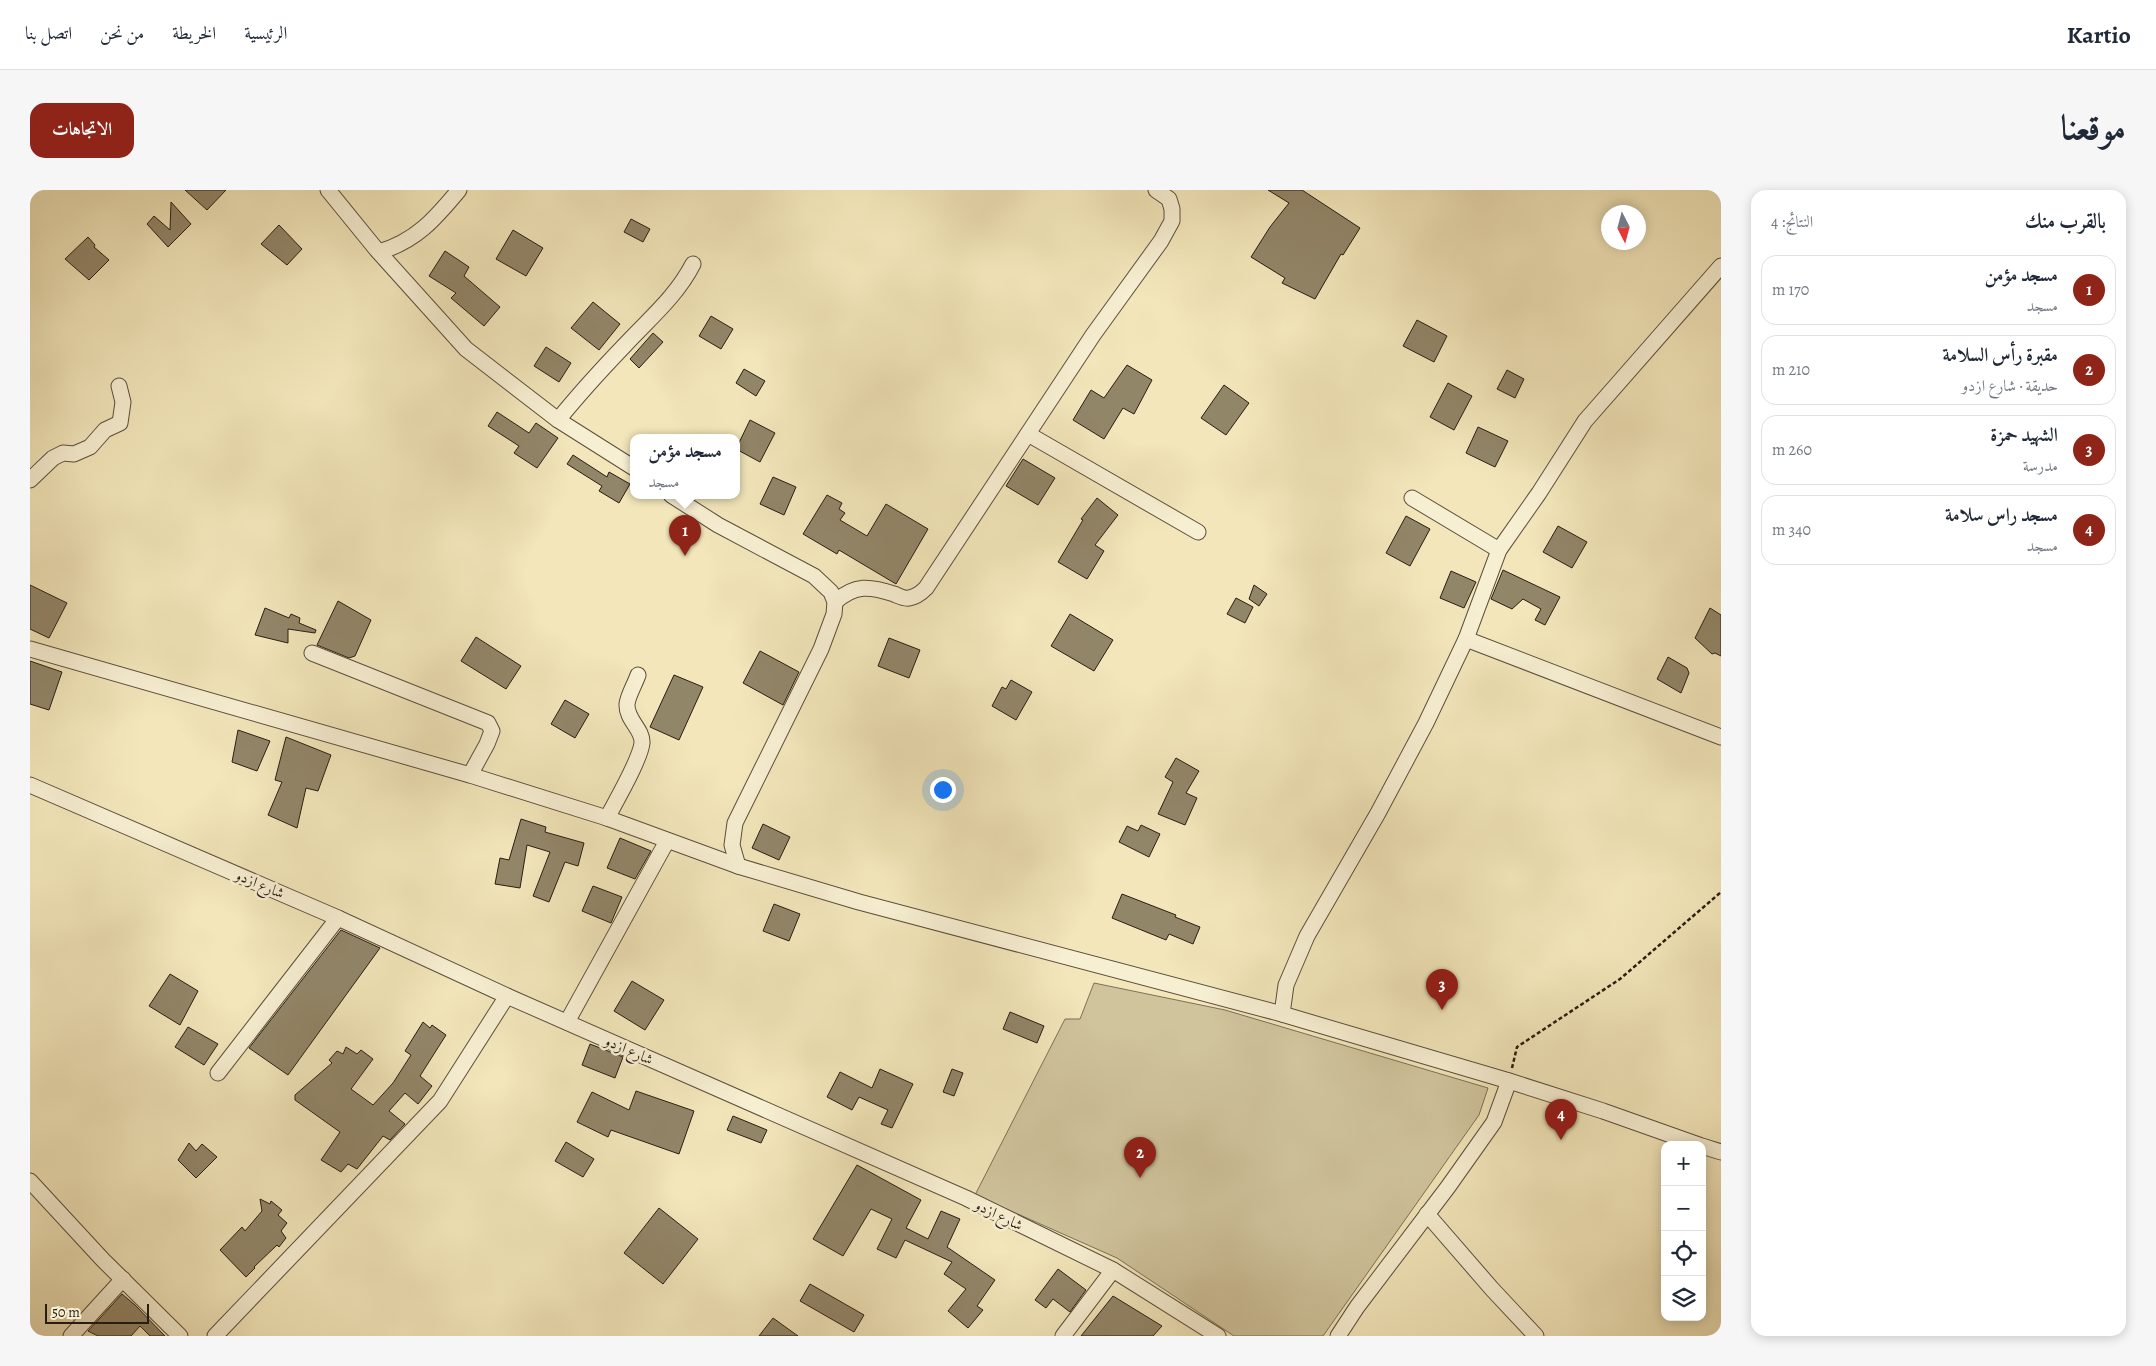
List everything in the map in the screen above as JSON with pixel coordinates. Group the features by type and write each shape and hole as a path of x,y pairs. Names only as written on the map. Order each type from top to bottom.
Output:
{"street":[{"path":"328,190 379,252 466,350 558,420 630,465"},
{"path":"379,252 402,244 434,221 459,190"},
{"path":"835,602 845,593 859,588 872,588 908,599 918,595 926,588 1093,335 1162,241 1172,221 1172,208 1169,199 1156,190"},
{"path":"558,420 625,345 665,306 685,280 693,264"},
{"path":"1282,1014 1286,986 1307,936 1378,813 1426,723 1466,639 1499,550 1539,494 1585,421 1721,266"},
{"path":"30,480 53,458 63,453 74,454 90,447 106,430 120,423 123,402 119,386"},
{"path":"1028,434 1198,532"},
{"path":"1412,498 1499,550"},
{"path":"677,499 718,526 814,576 831,592 835,602 834,614 820,648 735,822 732,845 738,866"},
{"path":"1466,639 1721,737"},
{"path":"30,649 470,775 607,818 738,866 947,926 1282,1014 1509,1081 1689,1141"},
{"path":"312,653 488,722 492,731 488,744 470,775"},
{"path":"607,818 642,746 642,738 628,714 627,703 638,675"},
{"name":"شارع ازدو","path":"30,785 338,918 508,996 966,1198 1113,1270 1218,1336"},
{"path":"567,1022 667,841"},
{"path":"218,1073 338,918"},
{"path":"215,1336 440,1101 508,996"},
{"path":"1338,1336 1357,1307 1494,1122 1509,1081"},
{"path":"1706,1147 1721,1152"},
{"path":"30,1181 180,1336"},
{"path":"1427,1214 1536,1336"},
{"path":"1063,1336 1113,1270"},
{"path":"71,1336 123,1279"}],"path":[{"path":"1509,1081 1517,1047 1620,979 1721,892"}],"shaded area":[{"path":"1094,983 1225,1010 1488,1088 1479,1115 1323,1336 1234,1336 1117,1258 975,1195 1065,1019 1080,1019"}],"building":[{"path":"185,190 226,190 207,210"},
{"path":"1268,190 1302,190 1360,228 1343,255 1341,254 1315,299 1282,283 1285,278 1251,257 1270,227 1289,203"},
{"path":"171,202 191,224 168,247 147,224 154,216 170,230"},
{"path":"631,219 650,229 643,242 624,232"},
{"path":"279,225 302,249 287,265 261,244"},
{"path":"513,230 543,248 526,276 496,259"},
{"path":"88,237 95,245 94,247 109,260 89,280 65,259"},
{"path":"445,251 469,267 464,276 500,307 484,326 451,298 456,293 429,276"},
{"path":"593,302 620,324 599,350 571,328"},
{"path":"711,316 733,329 721,349 699,336"},
{"path":"1417,320 1447,336 1434,362 1403,346"},
{"path":"653,333 663,342 639,368 630,359"},
{"path":"546,347 571,363 559,382 534,366"},
{"path":"1127,365 1152,380 1134,414 1123,408 1104,439 1073,420 1091,390 1104,398"},
{"path":"744,369 765,381 756,396 736,383"},
{"path":"1507,370 1524,379 1515,398 1497,389"},
{"path":"1448,383 1472,396 1454,430 1430,417"},
{"path":"1224,385 1249,403 1226,435 1201,418"},
{"path":"497,412 529,433 536,423 558,438 537,468 514,453 519,446 488,426"},
{"path":"750,420 775,433 760,462 740,451 740,441"},
{"path":"1478,427 1508,441 1495,467 1466,453"},
{"path":"573,455 607,477 609,472 630,484 619,503 599,491 602,486 567,464"},
{"path":"1023,459 1055,478 1038,505 1006,486"},
{"path":"773,477 796,487 784,515 760,504"},
{"path":"827,495 842,503 839,509 845,513 840,520 867,536 886,504 928,529 896,584 839,550 837,554 803,534"},
{"path":"1097,498 1118,515 1095,545 1104,551 1087,579 1058,562 1083,520 1081,519"},
{"path":"1406,516 1430,529 1410,566 1386,553"},
{"path":"1558,526 1587,542 1572,568 1543,552"},
{"path":"1503,570 1560,597 1545,625 1535,620 1541,609 1523,599 1512,609 1491,599"},
{"path":"1451,571 1476,582 1464,608 1440,598"},
{"path":"30,585 67,603 49,638 30,629"},
{"path":"1254,585 1267,594 1259,606 1249,599"},
{"path":"1236,598 1253,607 1245,623 1227,614"},
{"path":"338,601 371,620 355,656 349,658 317,645"},
{"path":"265,608 289,618 291,614 300,618 299,623 316,630 315,633 288,629 288,643 255,635"},
{"path":"1710,608 1721,615 1721,656 1715,653 1712,654 1695,638"},
{"path":"1070,614 1113,640 1094,671 1051,646"},
{"path":"476,637 521,666 506,689 461,661"},
{"path":"889,638 920,650 909,678 878,666"},
{"path":"760,651 799,672 783,705 743,683"},
{"path":"1668,657 1687,668 1689,673 1681,693 1657,679"},
{"path":"30,661 62,672 49,710 30,704"},
{"path":"674,675 703,687 679,740 650,727"},
{"path":"1011,680 1032,692 1016,720 992,706 1002,687 1006,689"},
{"path":"565,700 589,714 575,738 551,724"},
{"path":"238,730 270,741 257,771 232,762"},
{"path":"286,737 331,755 318,791 306,788 297,828 268,815 282,782 275,780"},
{"path":"1176,758 1199,771 1186,793 1197,798 1185,825 1158,814 1173,782 1165,777"},
{"path":"521,819 546,827 545,832 584,843 578,866 565,862 549,902 533,896 550,852 527,845 520,888 495,884 500,858 509,860"},
{"path":"763,824 790,837 779,860 752,848"},
{"path":"1141,825 1160,834 1149,857 1119,842 1127,826 1138,831"},
{"path":"620,838 651,851 635,879 607,868"},
{"path":"593,886 622,897 611,923 582,911"},
{"path":"1122,894 1176,915 1175,917 1200,927 1193,944 1169,934 1166,940 1112,918"},
{"path":"774,904 800,914 789,941 763,931"},
{"path":"341,930 380,948 288,1075 249,1048"},
{"path":"170,974 198,991 180,1025 149,1006"},
{"path":"632,981 664,1000 645,1030 614,1011"},
{"path":"1010,1012 1044,1026 1037,1043 1003,1029"},
{"path":"423,1022 430,1028 432,1025 446,1035 420,1076 432,1086 418,1104 405,1093 389,1111 405,1124 390,1140 383,1136 357,1169 348,1164 341,1172 321,1160 340,1132 295,1100 295,1095 332,1063 329,1060 337,1051 343,1054 346,1047 357,1054 361,1050 373,1059 351,1089 373,1105 393,1083 411,1055 405,1051"},
{"path":"188,1027 218,1044 204,1065 175,1047"},
{"path":"590,1044 623,1057 615,1078 582,1065"},
{"path":"880,1069 913,1084 892,1128 881,1124 888,1110 859,1097 852,1110 827,1097 840,1072 872,1088"},
{"path":"952,1069 963,1073 954,1096 943,1092"},
{"path":"636,1091 694,1111 679,1154 611,1130 608,1137 577,1122 592,1092 629,1110"},
{"path":"733,1116 767,1130 761,1143 727,1130"},
{"path":"566,1142 594,1159 583,1177 555,1161"},
{"path":"189,1143 196,1151 202,1144 217,1157 196,1178 178,1160"},
{"path":"857,1165 921,1200 906,1228 928,1239 941,1211 960,1219 947,1247 995,1280 977,1306 983,1310 968,1328 948,1311 966,1289 944,1274 952,1262 905,1240 896,1258 877,1249 892,1219 871,1209 843,1256 813,1239"},
{"path":"260,1199 270,1204 271,1201 282,1210 278,1215 287,1223 281,1231 286,1238 279,1247 277,1245 254,1267 246,1277 220,1250 242,1227 245,1231 262,1211"},
{"path":"659,1208 698,1239 663,1284 624,1253"},
{"path":"1058,1269 1086,1290 1070,1312 1053,1299 1046,1308 1035,1300"},
{"path":"810,1284 864,1315 854,1332 800,1301"},
{"path":"122,1294 165,1336 150,1336 140,1326 131,1336 98,1336 88,1331"},
{"path":"1113,1296 1162,1326 1153,1336 1081,1336"},
{"path":"773,1318 798,1336 759,1336"}],"place":[{"name":"مسجد مؤمن","path":"685,556"},
{"name":"الشهيد حمزة","path":"1442,1010"},
{"name":"مسجد راس سلامة","path":"1561,1140"},
{"name":"مقبرة رأس السلامة","path":"1140,1178"}]}
